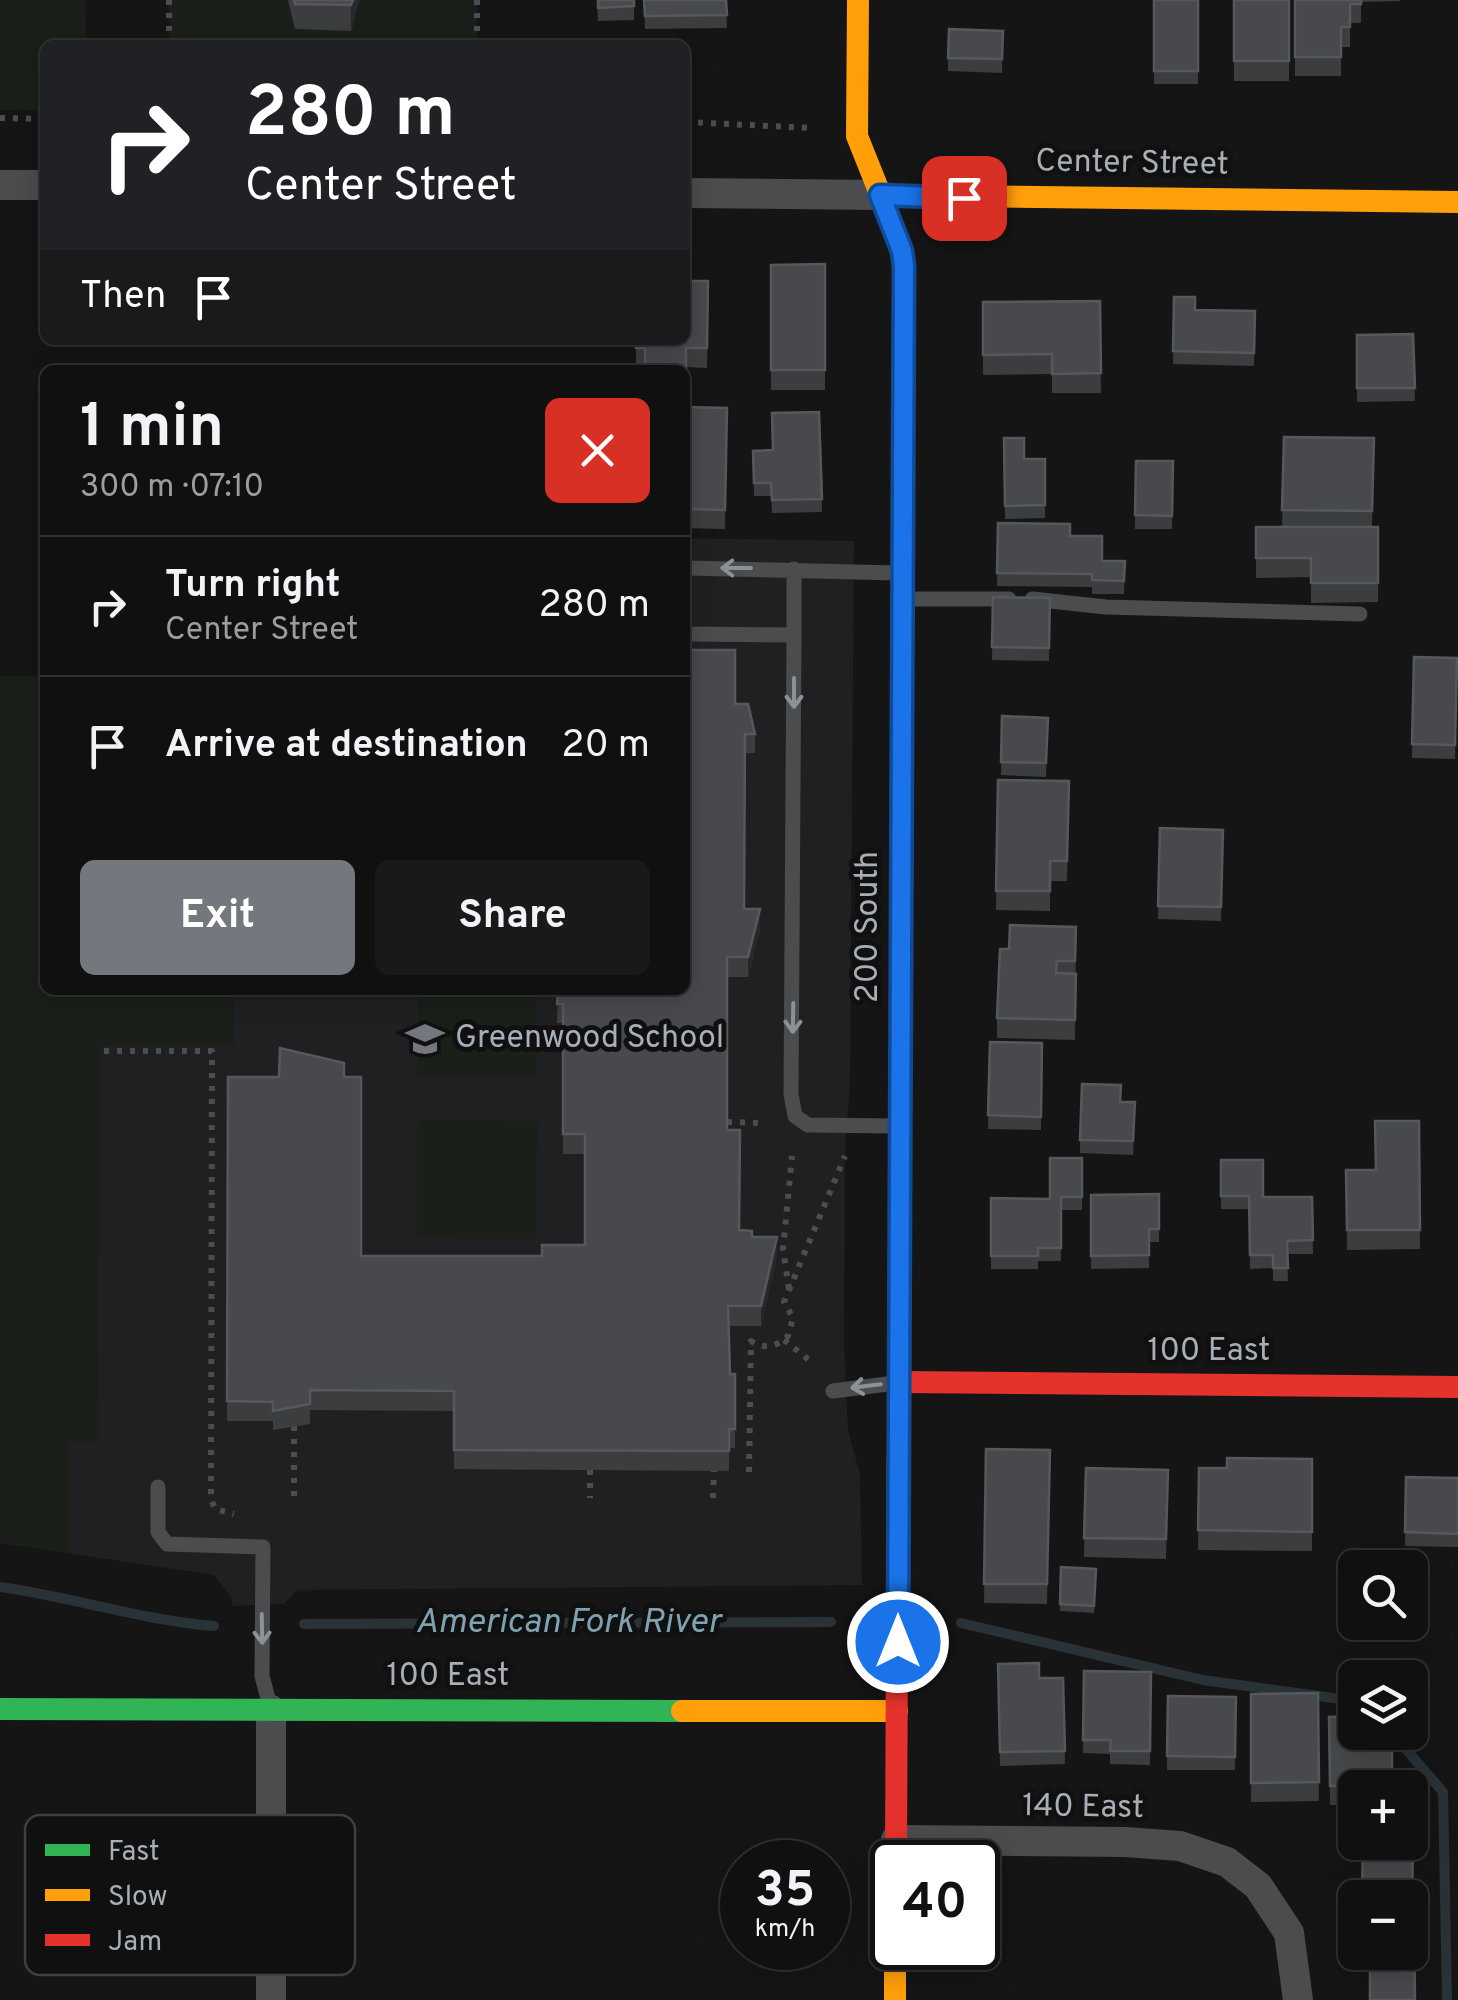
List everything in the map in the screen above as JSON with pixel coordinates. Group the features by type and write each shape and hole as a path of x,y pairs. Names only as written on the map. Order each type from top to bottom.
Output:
{"street":[{"name":"200 South","path":"858,0 857,136 902,251 904,266 896,1840"},
{"path":"0,185 40,186"},
{"name":"Center Street","path":"690,192 1458,202"},
{"name":"100 East","path":"898,1382 1458,1387"},
{"name":"100 East","path":"0,1709 897,1711"},
{"path":"271,1710 271,1815"},
{"name":"140 East","path":"1000,1847 1125,1842 1180,1846 1227,1862 1258,1886 1289,1933 1298,2000"},
{"path":"895,1970 895,2000"},
{"path":"270,1975 270,2000"}],"lane":[{"path":"690,568 903,574"},
{"path":"794,569 791,1094 795,1116 808,1125 901,1126"},
{"path":"903,599 1046,599 1106,607 1360,614"},
{"path":"690,634 794,634"},
{"path":"833,1391 898,1382"},
{"path":"158,1487 158,1532 167,1544 263,1547 262,1676 271,1710"}],"path":[{"path":"169,0 169,40"},
{"path":"476,0 477,40"},
{"path":"0,118 40,119"},
{"path":"690,122 810,128"},
{"path":"104,1051 212,1051 210,1500 214,1509 234,1514"},
{"path":"726,1122 762,1123"},
{"path":"789,1290 782,1249 792,1156"},
{"path":"749,1472 751,1341 773,1347 792,1328 793,1318 784,1302 845,1156"},
{"path":"784,1340 809,1360"},
{"path":"294,1426 294,1497"},
{"path":"590,1470 590,1498"},
{"path":"713,1498 714,1471"}],"shaded area":[{"path":"0,0 86,0 86,40 40,40 40,110 0,110"},
{"path":"169,0 477,0 477,40 169,40"},
{"name":"Greenwood School","path":"690,538 854,541 844,1344 848,1431 860,1474 862,1585 297,1590 284,1604 232,1606 232,1598 214,1575 0,1543 0,676 40,677 40,995 690,995"},
{"path":"0,676 40,677 40,995 234,995 234,1045 100,1046 97,1443 69,1443 69,1553 0,1543"},
{"path":"418,995 537,995 537,1077 417,1077"},
{"path":"417,1120 537,1121 536,1239 417,1238"}],"building":[{"path":"294,0 353,0 351,5 295,4"},
{"path":"598,0 634,0 634,6 598,8"},
{"path":"644,0 726,0 727,15 645,16"},
{"path":"1154,0 1198,0 1198,71 1154,71"},
{"path":"1234,0 1289,0 1289,61 1234,61"},
{"path":"1295,0 1361,0 1361,4 1350,4 1350,27 1341,27 1341,57 1295,57"},
{"path":"949,29 1003,31 1002,59 948,58"},
{"path":"825,264 825,370 771,370 771,265"},
{"path":"690,281 708,281 707,348 686,348 686,365 645,365 645,348 636,348 690,345"},
{"path":"1174,297 1195,297 1195,310 1255,311 1254,353 1173,351"},
{"path":"1100,301 1101,373 1052,374 1052,354 983,355 983,302"},
{"path":"1413,334 1415,388 1357,388 1357,335"},
{"path":"690,407 727,408 725,510 690,509"},
{"path":"819,412 822,499 772,500 771,483 754,483 753,451 773,450 772,413"},
{"path":"1284,437 1374,438 1372,511 1282,510"},
{"path":"1004,438 1024,438 1024,459 1045,459 1045,505 1005,506"},
{"path":"1136,461 1173,461 1172,516 1135,515"},
{"path":"998,523 1070,524 1070,536 1102,536 1102,561 1125,561 1124,581 1092,580 1092,574 997,573"},
{"path":"1256,527 1378,527 1378,583 1311,583 1311,558 1256,558"},
{"path":"993,597 1050,598 1049,648 992,647"},
{"path":"690,650 735,650 735,704 748,704 755,734 745,734 744,909 760,909 748,957 727,957 727,1130 740,1130 739,1230 752,1231 752,1237 777,1237 761,1306 728,1306 730,1374 735,1374 735,1429 729,1429 729,1451 454,1450 454,1391 310,1390 310,1404 273,1411 273,1402 227,1401 228,1077 279,1077 280,1048 344,1063 344,1077 361,1077 361,1256 542,1256 542,1245 585,1245 585,1134 563,1134 563,1004 557,1004 558,995 690,995"},
{"path":"1414,657 1457,658 1455,745 1412,744"},
{"path":"1002,716 1048,718 1046,763 1001,762"},
{"path":"998,780 1069,781 1067,861 1050,861 1050,891 996,891"},
{"path":"1160,828 1223,830 1221,907 1158,906"},
{"path":"1010,925 1076,927 1075,961 1057,961 1056,973 1076,974 1075,1020 997,1018 1000,949 1009,949"},
{"path":"990,1042 1042,1043 1041,1117 988,1115"},
{"path":"1082,1084 1121,1085 1120,1102 1135,1102 1133,1141 1080,1140"},
{"path":"1375,1121 1419,1121 1420,1230 1347,1230 1346,1170 1376,1170"},
{"path":"1050,1158 1082,1158 1082,1197 1061,1197 1061,1248 1038,1248 1038,1256 991,1256 991,1198 1050,1199"},
{"path":"1221,1160 1263,1160 1263,1197 1312,1197 1313,1240 1287,1241 1288,1268 1273,1268 1273,1255 1250,1255 1249,1196 1221,1196"},
{"path":"1159,1194 1159,1229 1149,1229 1149,1255 1091,1256 1091,1195"},
{"path":"986,1449 1050,1450 1047,1584 984,1584"},
{"path":"1227,1458 1312,1459 1312,1532 1198,1530 1199,1468 1227,1468"},
{"path":"1086,1468 1168,1470 1166,1539 1084,1538"},
{"path":"1406,1477 1458,1478 1458,1534 1405,1532"},
{"path":"1061,1567 1096,1569 1094,1606 1060,1604"},
{"path":"1039,1663 1039,1678 1063,1678 1065,1751 1000,1752 998,1664"},
{"path":"1084,1671 1151,1672 1150,1751 1110,1751 1111,1740 1083,1740"},
{"path":"1318,1693 1319,1782 1251,1783 1251,1694"},
{"path":"1168,1696 1236,1697 1235,1757 1167,1756"},
{"path":"1329,1717 1338,1717 1338,1750 1392,1750 1392,1770 1338,1770 1338,1786 1330,1786"},
{"path":"1363,1860 1413,1860 1412,1880 1362,1880"},
{"path":"1370,1970 1415,1970 1415,2000 1370,2000"}],"waterway":[{"name":"American Fork River","path":"0,1587 214,1626"},
{"name":"American Fork River","path":"304,1624 831,1622"},
{"name":"American Fork River","path":"961,1623 1203,1680 1338,1699"},
{"name":"American Fork River","path":"1407,1750 1443,1792 1447,2000"}],"traffic: fast":[{"path":"0,1709 682,1711"}],"traffic: slow":[{"path":"858,0 857,136 903,251 903,559"},
{"path":"880,195 1458,202"},
{"path":"897,1632 899,1249"},
{"path":"682,1711 897,1711"},
{"path":"895,1970 895,2000"}],"traffic: jam":[{"path":"899,1249 903,559"},
{"path":"899,1382 1458,1387"},
{"path":"896,1840 897,1632"}],"place":[{"name":"Greenwood School","path":"425,1039"}],"route":[{"path":"898,1642 904,266 880,195 964,198"}]}
